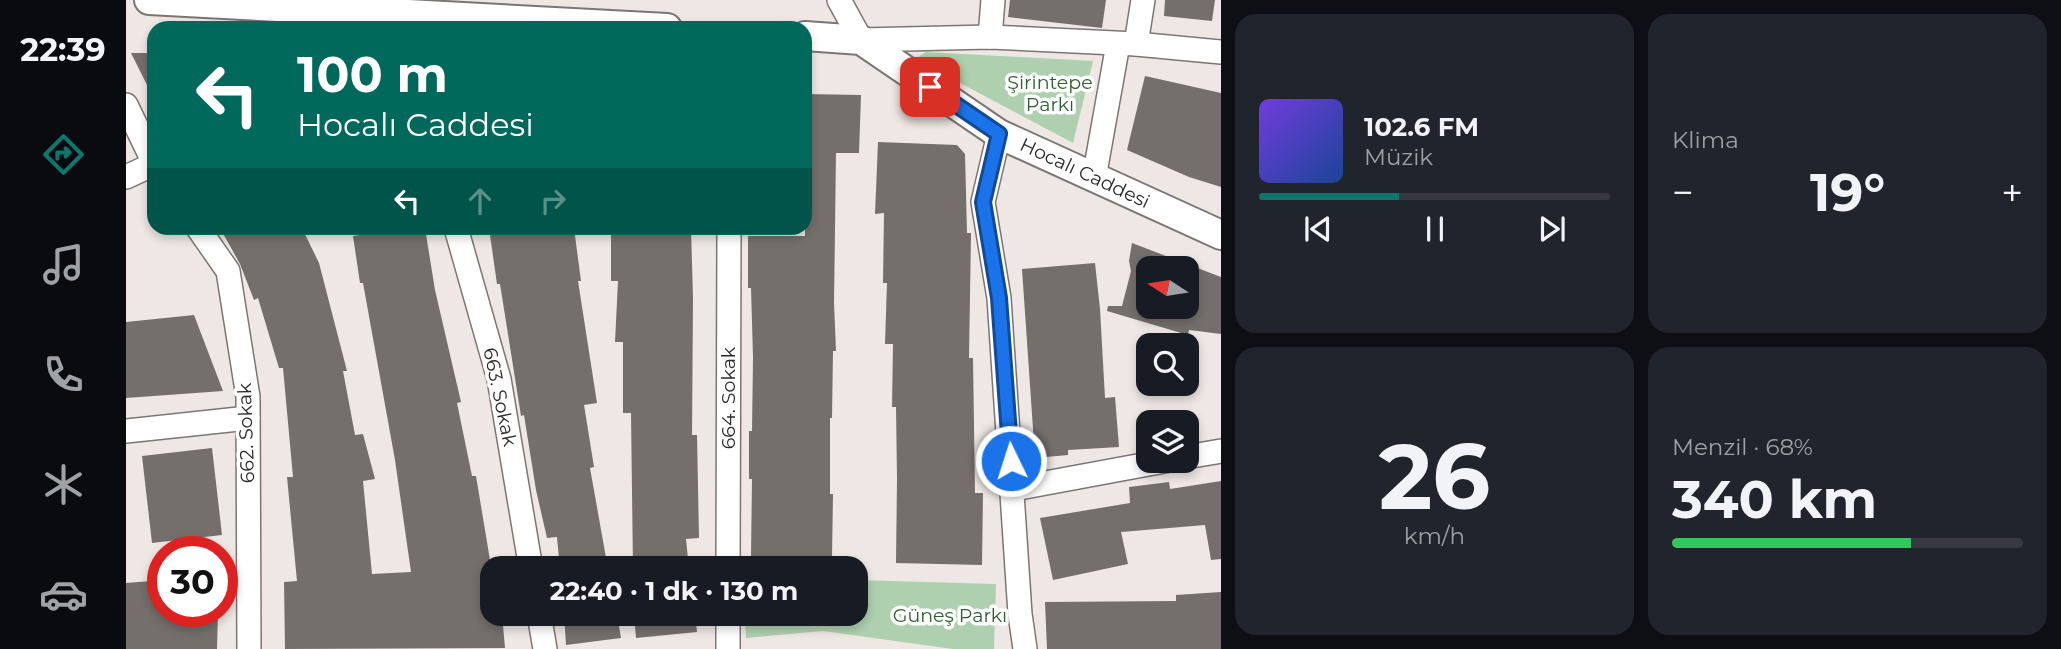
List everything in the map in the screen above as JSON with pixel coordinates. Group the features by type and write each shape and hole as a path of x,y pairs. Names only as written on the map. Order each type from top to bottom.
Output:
{"street":[{"path":"149,0 357,5 429,21"},
{"path":"839,0 861,40"},
{"path":"990,37 993,0"},
{"path":"1094,178 1127,44 1143,0"},
{"path":"812,36 861,40 990,37 1221,52"},
{"name":"Hocalı Caddesi","path":"861,40 999,134 1221,235"},
{"path":"126,105 147,148"},
{"path":"999,134 983,202 999,298 1020,614 1025,649"},
{"path":"126,177 147,166"},
{"name":"662. Sokak","path":"203,235 228,271 248,397 249,649"},
{"name":"663. Sokak","path":"458,235 499,379 529,556"},
{"name":"664. Sokak","path":"728,556 729,235"},
{"path":"126,431 248,418"},
{"path":"1199,455 1221,451"},
{"path":"1013,489 1136,466"},
{"path":"541,626 545,649"},
{"path":"728,626 728,649"}],"green space":[{"name":"Şirintepe Parkı","path":"926,52 1093,61 1073,143 915,59"},
{"name":"Güneş Parkı","path":"868,580 996,584 994,649 953,649 823,631 746,638 746,626 868,626"}],"building":[{"path":"1010,0 1106,0 1102,28 1008,17"},
{"path":"1165,0 1215,0 1212,21 1164,16"},
{"path":"131,53 147,53 147,85"},
{"path":"1145,76 1221,93 1221,187 1189,177 1127,150"},
{"path":"812,94 861,95 859,153 836,153 836,351 833,351 830,418 832,556 751,556 752,479 749,479 749,431 752,431 753,357 751,288 748,288 748,236 812,235"},
{"path":"878,142 957,145 965,154 967,233 971,233 969,358 973,358 975,493 983,493 982,565 896,563 896,407 892,407 893,344 885,344 887,283 883,283 884,213 875,214"},
{"path":"224,235 305,235 319,263 347,371 343,371 355,435 363,434 375,479 363,481 372,574 411,572 395,460 353,236 426,235 435,290 461,402 457,403 472,476 476,476 489,556 480,556 480,626 503,626 505,648 285,649 284,582 297,581 287,477 293,477 283,368 279,368 258,298 254,300 240,264"},
{"path":"490,235 575,235 581,281 578,281 597,403 584,405 594,467 590,468 606,556 559,556 557,537 547,538 524,415 521,416 500,284 497,284"},
{"path":"611,235 691,235 692,435 697,435 699,538 686,539 688,556 633,556 631,413 623,413 623,342 615,342 618,281 611,281"},
{"path":"1132,243 1166,256 1136,256 1136,319 1199,319 1199,269 1221,277 1221,334 1189,330 1188,333 1181,333 1107,311 1108,306 1122,306 1131,271 1129,261"},
{"path":"1095,263 1105,398 1115,397 1119,447 1068,450 1068,455 1035,458 1022,269"},
{"path":"194,315 223,391 126,398 126,322"},
{"path":"212,448 222,535 151,536 142,456"},
{"path":"1221,481 1221,559 1211,560 1205,525 1121,532 1128,564 1053,580 1040,518 1130,503 1129,487 1169,482 1170,489"},
{"path":"147,581 147,627 218,627 217,649 126,649 126,583"},
{"path":"1221,592 1221,649 1047,649 1045,602 1176,601 1176,595"},
{"path":"565,626 619,626 621,638 566,645"},
{"path":"635,626 696,626 697,632 636,638"}],"route":[{"path":"930,87 999,134 983,202 999,298 1011,461"}]}
